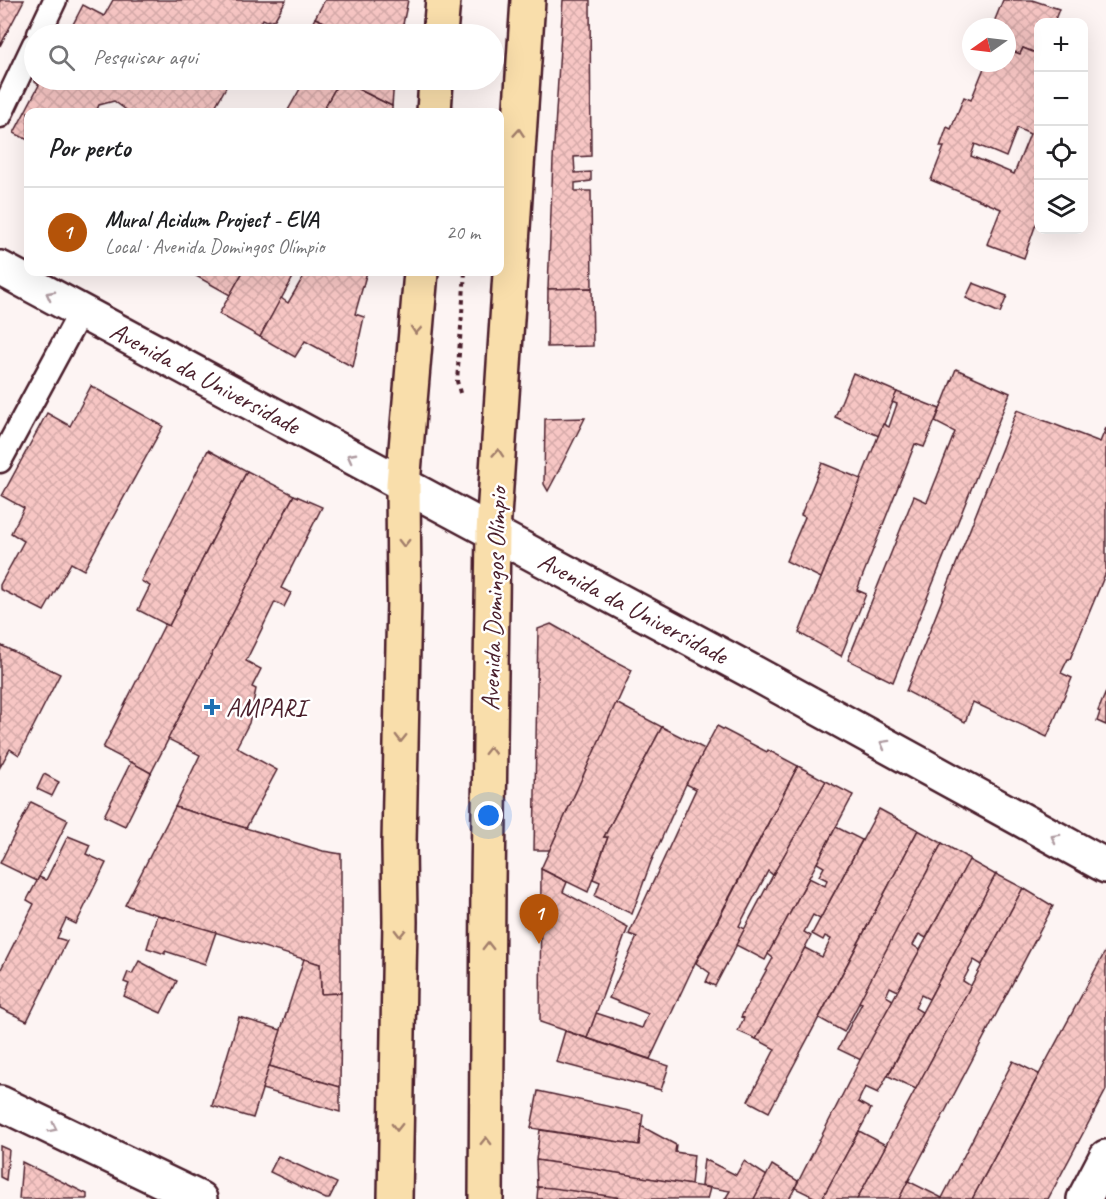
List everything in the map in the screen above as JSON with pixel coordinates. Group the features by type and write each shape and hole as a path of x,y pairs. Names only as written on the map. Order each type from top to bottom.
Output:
{"main road":[{"path":"441,24 443,0"},
{"name":"Avenida Domingos Olímpio","path":"486,1199 493,532 528,0"},
{"path":"434,108 435,90"},
{"name":"Avenida da Universidade","path":"0,268 747,669 1106,866"},
{"path":"395,1199 404,596 403,484 421,276"},
{"path":"0,1103 200,1199"},
{"path":"1084,1199 1106,1157"}],"lane":[{"path":"44,24 55,0"},
{"path":"0,116 24,65"},
{"path":"0,460 81,311"}],"path":[{"path":"457,381 465,276"}],"building":[{"path":"0,0 24,0 0,46"},
{"path":"113,0 286,0 275,19 267,21 263,19 260,24 73,24 83,5 104,16"},
{"path":"325,0 408,0 403,24 328,24 315,18"},
{"path":"563,0 590,0 591,156 574,157 575,173 591,172 591,181 575,183 575,191 591,191 592,288 548,289"},
{"path":"1003,0 1032,0 1059,9 1056,18 1034,18 1034,52 1023,48 1020,54 1016,52 1016,18 996,18"},
{"path":"315,18 329,24 312,24"},
{"path":"1023,48 1034,52 1034,229 1024,258 987,244 1001,209 931,180 944,147 940,147 947,127 951,129 964,97 971,100 982,72 1016,72 1016,52 1020,54","holes":["1017,128 1030,134 1014,174 971,156 975,144 1006,157"]},
{"path":"36,90 224,90 214,108 124,108 114,101 99,105 98,108 27,108"},
{"path":"299,90 334,90 324,108 289,108"},
{"path":"334,90 360,90 392,106 392,108 324,108"},
{"path":"360,90 393,90 392,106"},
{"path":"24,114 24,138 14,133"},
{"path":"196,276 241,276 230,295"},
{"path":"241,276 294,276 260,337 219,314"},
{"path":"304,276 366,276 355,314 364,317 353,367 305,341 295,357 260,337 281,298 288,303"},
{"path":"973,283 1007,296 1000,313 966,298"},
{"path":"592,288 593,346 547,347 548,289"},
{"path":"956,369 1010,393 893,682 848,660 914,496 927,502 955,432 935,422"},
{"path":"853,373 897,392 879,436 835,417"},
{"path":"91,386 163,426 84,570 71,563 44,611 0,589 24,541 11,533 24,508 2,496 47,413 70,426"},
{"path":"897,392 940,409 924,447 915,444 857,590 866,594 841,656 799,633 883,424 889,427 897,404 892,402"},
{"path":"1017,410 1100,442 1106,428 1106,572 1070,659 1061,673 1072,678 1047,737 973,702 965,722 906,691"},
{"path":"585,418 548,491 544,484 545,419"},
{"path":"208,450 247,471 169,626 138,610 150,586 141,581"},
{"path":"822,463 861,479 821,578 786,561 805,517 801,515"},
{"path":"247,471 294,495 151,773 103,748 165,624 169,626"},
{"path":"294,495 322,507 281,588 291,593 284,607 275,602 246,661 261,669 252,687 256,689 249,723 237,746 277,770 246,828 175,807 200,755 168,739"},
{"path":"551,624 632,670 550,850 534,850 538,629"},
{"path":"0,645 60,674 19,755 10,749 0,767"},
{"path":"1106,692 1106,725 1097,721 1100,712 1098,711"},
{"path":"616,703 662,727 604,837 608,837 588,892 541,869"},
{"path":"717,726 798,766 695,963 650,1059 587,1038 596,1013 642,1028 648,1014 609,998 637,937 629,934 696,789 686,784"},
{"path":"662,727 705,749 686,784 651,862 632,914 595,896 600,882 593,879 608,837 604,837"},
{"path":"131,762 151,773 125,826 104,816"},
{"path":"798,766 826,781 773,875 768,871 739,926 745,929 715,986 706,982 710,973 696,963"},
{"path":"44,774 59,782 52,796 37,789"},
{"path":"826,781 853,795 765,960 736,945"},
{"path":"31,802 68,820 37,881 0,863"},
{"path":"175,807 323,851 341,854 341,993 321,994 320,964 125,905"},
{"path":"879,809 918,830 769,1112 748,1101 775,1049 756,1039 804,949 822,957 831,939 825,936 823,940 812,934"},
{"path":"836,827 862,840 820,919 813,915 804,932 811,936 756,1039 738,1031 744,1018 741,1017 773,958 768,954 809,878 825,886 827,880 819,876 824,867 817,863"},
{"path":"918,830 942,843 844,1032 819,1018"},
{"path":"68,836 90,845 86,854 106,863 76,924 66,919 57,938 67,941 27,1021 0,1008 0,969 34,904 27,900 39,877 46,880"},
{"path":"942,843 970,859 926,938 919,934 913,945 920,950 898,991 890,987 886,996 893,1000 861,1060 838,1049 862,1003 859,1002"},
{"path":"969,860 996,875 929,999 921,995 915,1008 922,1012 878,1093 865,1087 858,1102 871,1109 822,1199 795,1188 861,1058"},
{"path":"541,869 567,882 563,892 628,927 587,1038 540,1022"},
{"path":"996,874 1023,888 982,965 974,960 963,981 971,986 916,1089 888,1076"},
{"path":"1023,888 1053,906 899,1199 857,1199"},
{"path":"157,915 216,932 205,964 165,951 165,954 147,948"},
{"path":"1106,950 1106,1090 1048,1199 972,1199"},
{"path":"304,959 320,964 321,994 341,993 340,1087 269,1066"},
{"path":"139,961 177,981 161,1013 124,996 129,984 124,982 128,972 132,974"},
{"path":"239,1017 281,1030 253,1118 212,1106"},
{"path":"565,1031 669,1066 661,1090 556,1062"},
{"path":"1013,1061 1039,1074 972,1199 899,1199 908,1181 942,1198"},
{"path":"269,1066 340,1087 340,1112 262,1089"},
{"path":"538,1091 643,1114 639,1145 531,1128"},
{"path":"641,1126 676,1145 675,1152 694,1155 691,1185 536,1160 540,1130 639,1145"},
{"path":"859,1131 886,1145 857,1199 823,1197"},
{"path":"0,1146 9,1150 6,1180 0,1177"},
{"path":"278,1156 337,1183 329,1199 270,1172"},
{"path":"704,1159 736,1175 744,1161 767,1176 754,1199 725,1199 730,1191 701,1186"},
{"path":"536,1160 710,1188 707,1199 629,1199 537,1187"},
{"path":"22,1162 87,1194 87,1199 19,1199"},
{"path":"772,1165 798,1181 795,1188 789,1199 754,1199"},
{"path":"538,1187 553,1188 629,1199 537,1199"}],"place":[{"name":"AMPARI","path":"212,707"},
{"name":"Mural Acidum Project - EVA","path":"539,944"}]}
